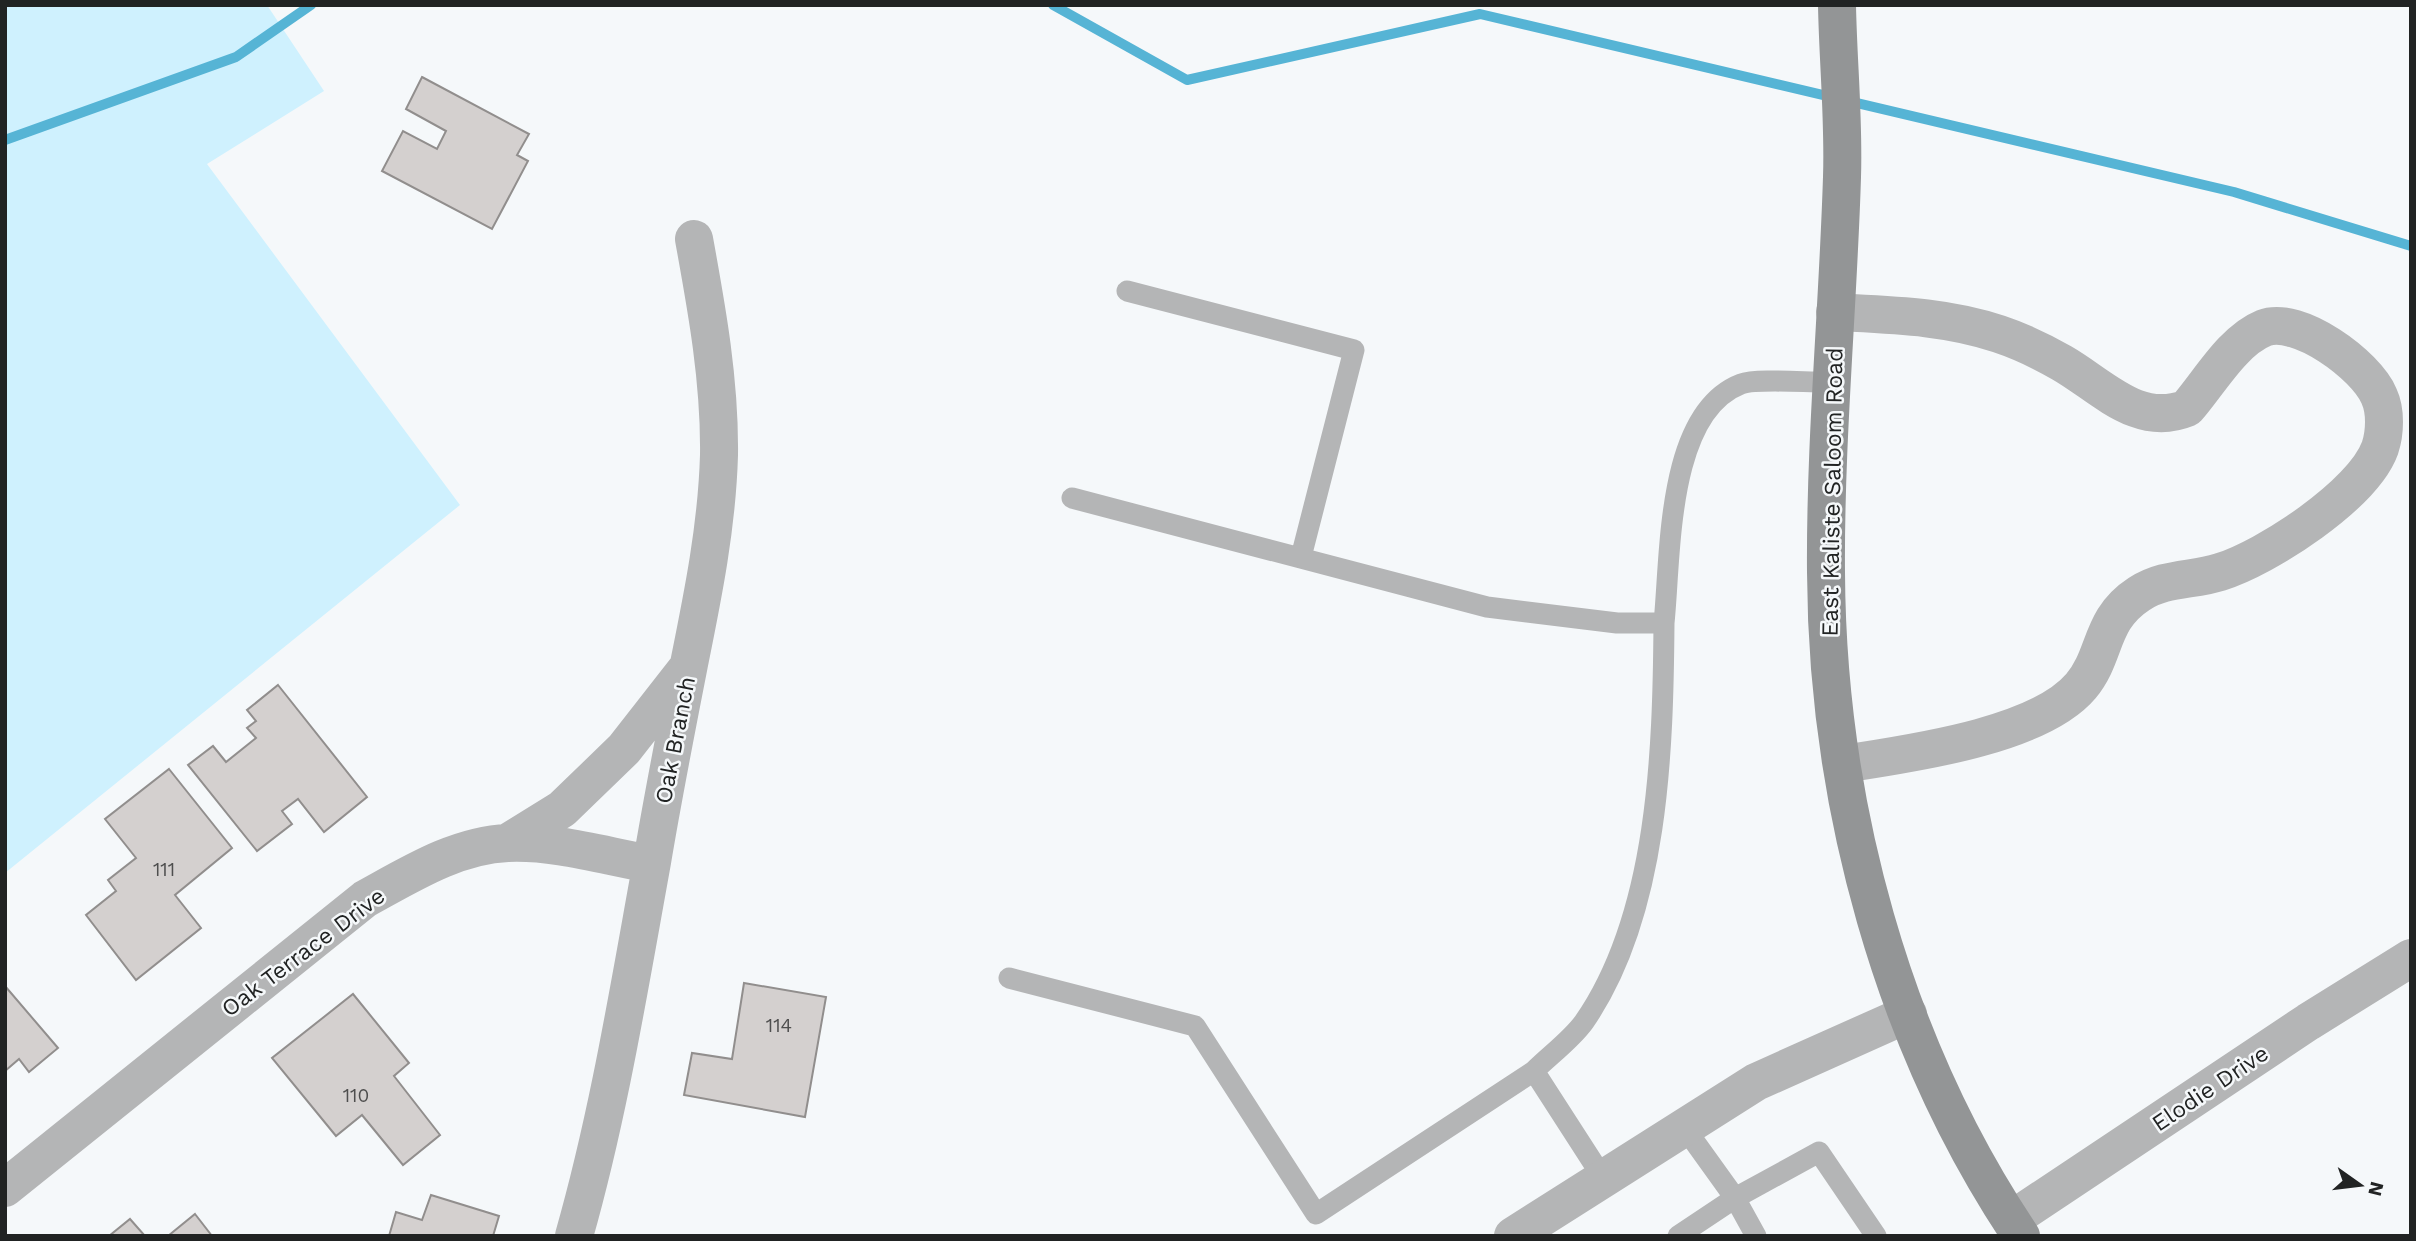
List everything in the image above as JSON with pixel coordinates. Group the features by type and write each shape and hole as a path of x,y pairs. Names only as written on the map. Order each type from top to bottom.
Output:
{"main road":[{"name":"East Kaliste Saloom Road","path":"1837,5 1842,174 1826,571 1829,644 1843,764 1867,883 1908,1014 1974,1159 2015,1231"}],"street":[{"name":"Oak Branch","path":"574,1236 598,1150 627,1011 651,864 706,583 719,454 714,368 694,239"},
{"path":"1835,312 1934,317 2000,334 2062,363 2124,405 2148,412 2175,413 2187,408 2244,339 2265,328 2284,326 2307,332 2365,374 2379,396 2384,429 2379,450 2369,468 2333,506 2278,545 2219,573 2163,582 2138,595 2114,617 2105,632 2094,668 2079,688 2050,710 2019,725 1928,751 1843,764"},
{"path":"507,843 562,808 624,749 689,667"},
{"name":"Oak Terrace Drive","path":"5,1188 365,899 423,867 463,852 507,843 548,845 651,864"},
{"name":"Elodie Drive","path":"2015,1231 2308,1022 2411,958"},
{"path":"1513,1236 1756,1082 1908,1014"}],"lane":[{"path":"1127,291 1354,350 1301,557"},
{"path":"1009,978 1195,1026 1316,1214 1534,1071 1583,1023 1618,957 1638,890 1656,803 1663,724 1664,623 1684,453 1707,408 1742,384 1833,382"},
{"path":"1072,499 1487,607 1617,623 1664,623"},
{"path":"1534,1071 1603,1178"},
{"path":"1684,1128 1735,1198 1756,1236"},
{"path":"1678,1236 1735,1198 1819,1152 1847,1209 1876,1236"}],"shaded area":[{"path":"5,5 267,5 324,91 207,164 460,505 5,873"}],"building":[{"path":"422,77 529,134 517,155 528,161 492,229 382,171 403,131 437,149 446,131 406,109"},
{"path":"278,685 367,797 324,832 298,799 282,811 292,824 257,851 188,765 213,746 226,762 256,738 247,728 256,721 247,710"},
{"path":"169,769 232,848 175,895 201,928 136,980 86,915 116,891 108,880 136,858 105,819"},
{"path":"744,983 826,997 805,1117 684,1095 692,1053 732,1059"},
{"path":"5,986 58,1048 29,1072 19,1059 5,1071"},
{"path":"353,994 409,1063 394,1076 440,1135 403,1165 362,1115 336,1136 272,1058"},
{"path":"431,1195 499,1216 493,1236 389,1236 396,1212 422,1220"},
{"path":"195,1214 212,1236 168,1236"},
{"path":"130,1219 145,1236 109,1236"}],"waterway":[{"path":"5,140 236,57 311,5"},
{"path":"1053,5 1187,80 1480,14 2234,192 2411,246"}]}
